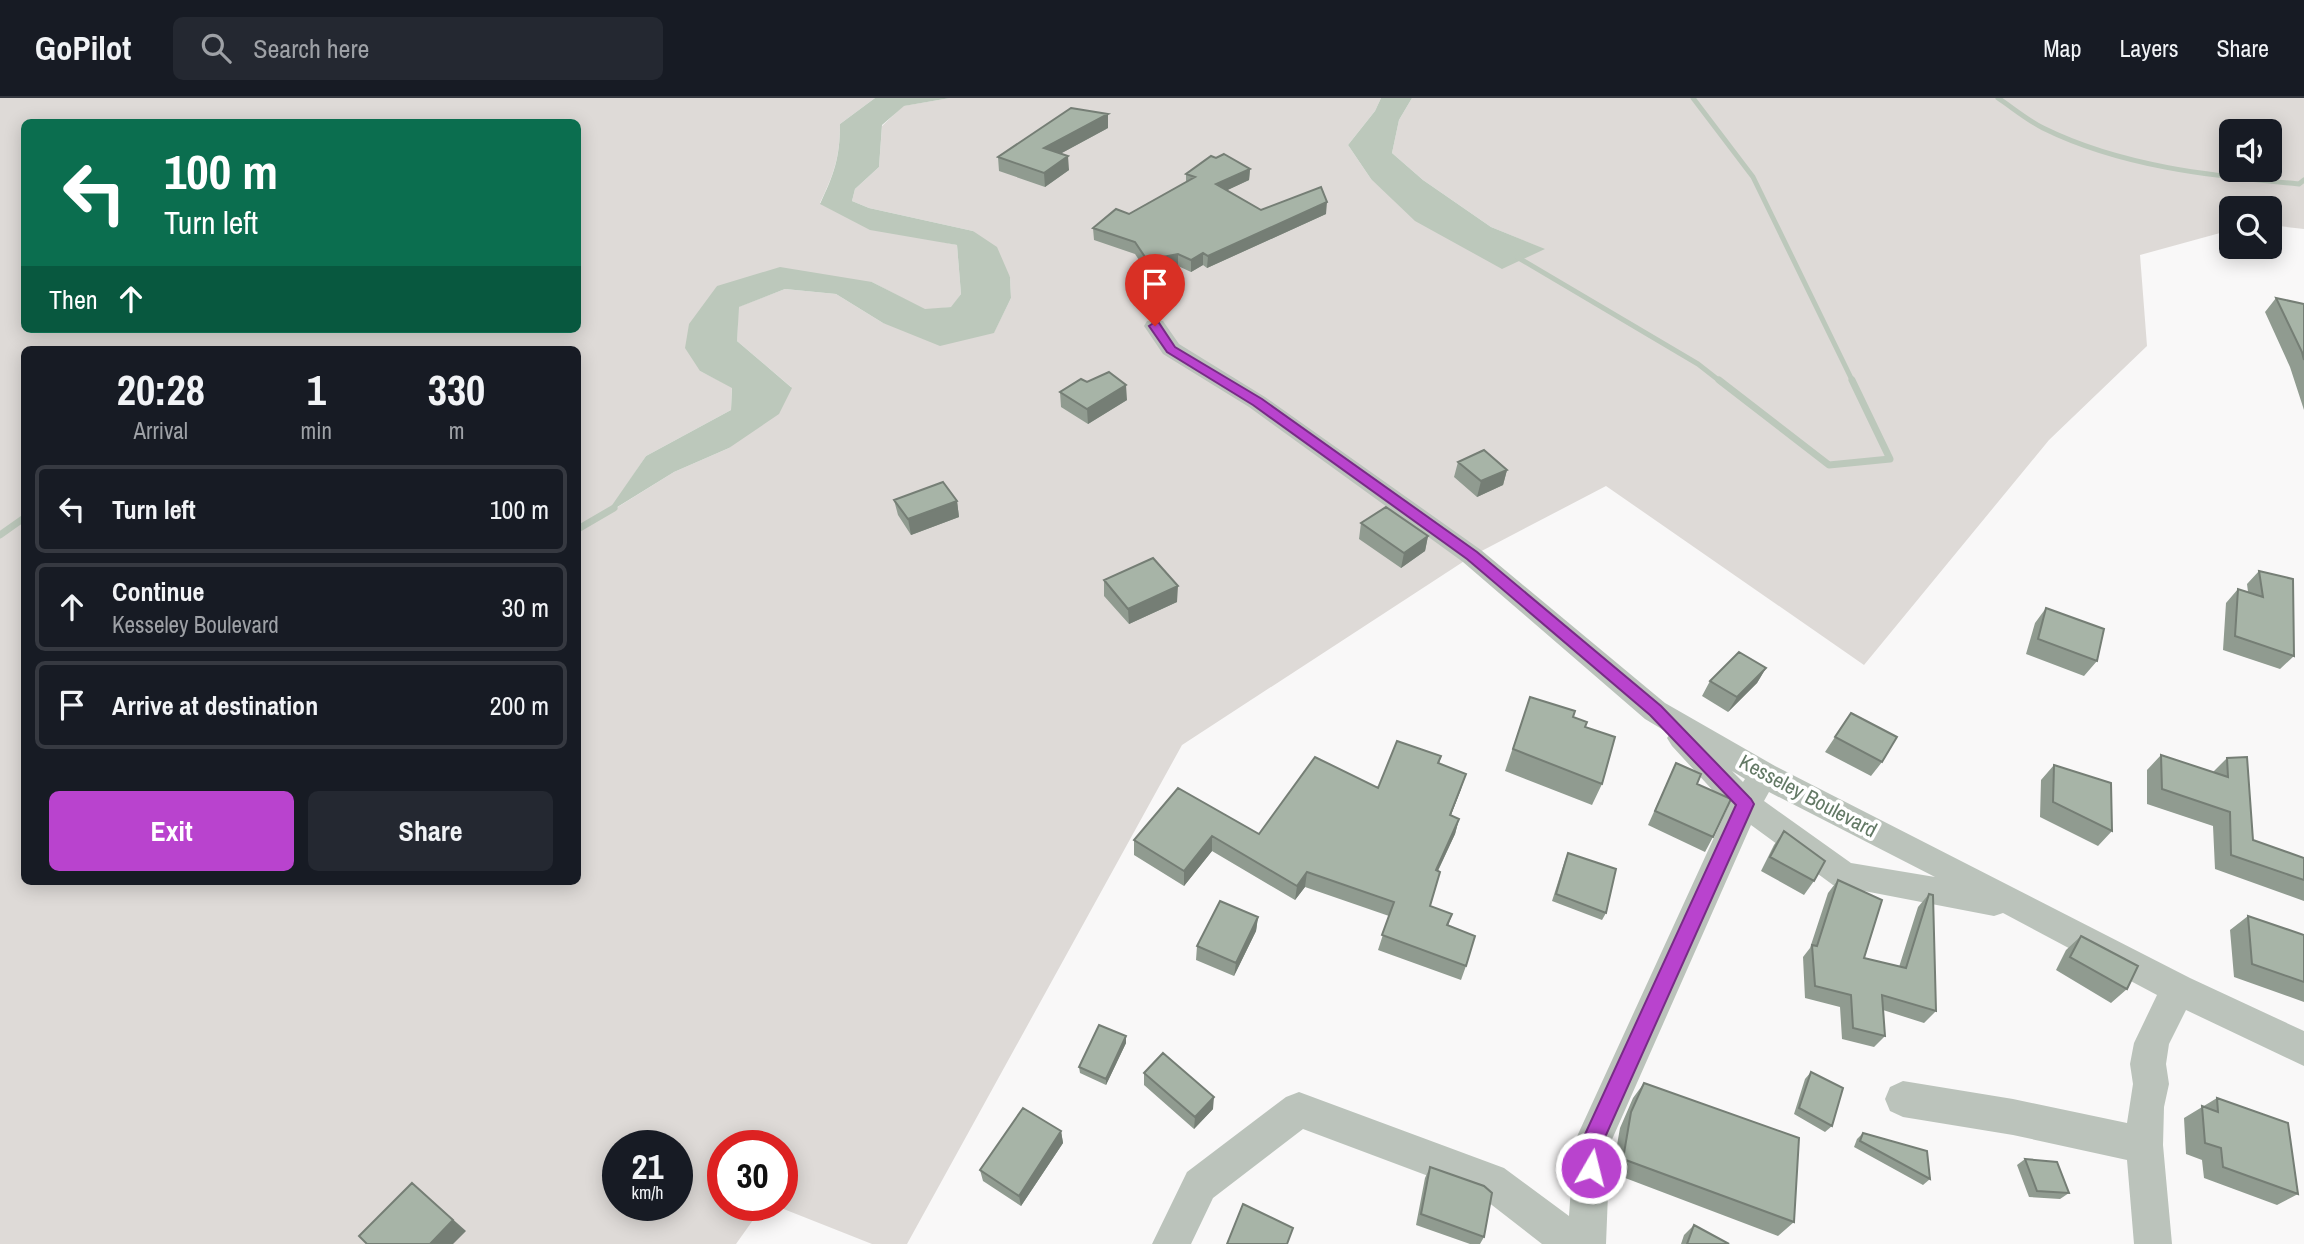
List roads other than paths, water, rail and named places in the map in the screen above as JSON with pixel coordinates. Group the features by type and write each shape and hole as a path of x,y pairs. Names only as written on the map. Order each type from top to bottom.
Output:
{"street":[{"name":"Kesseley Boulevard","path":"1155,326 1171,349 1257,402 1472,556 1656,711 1764,775 2178,989 2304,1049"},
{"path":"1656,711 1745,804 1844,875 2025,908"},
{"path":"1587,1244 1592,1143 1745,804 1764,775"},
{"path":"2153,1244 2144,1146 2146,1107 2151,1084 2148,1064 2152,1043 2178,989"},
{"path":"1903,1099 2013,1117 2144,1146"},
{"path":"1171,1244 1200,1185 1299,1110 1491,1181 1574,1244"}],"waterway":[{"path":"1693,98 1753,177 1853,382"},
{"path":"1998,98 2043,128 2073,141 2136,161 2233,177 2299,184 2304,180"},
{"path":"1517,257 1698,364 1721,382"},
{"path":"1719,380 1829,465 1890,459 1852,380"},
{"path":"581,527 614,508"},
{"path":"0,535 21,520"}]}
